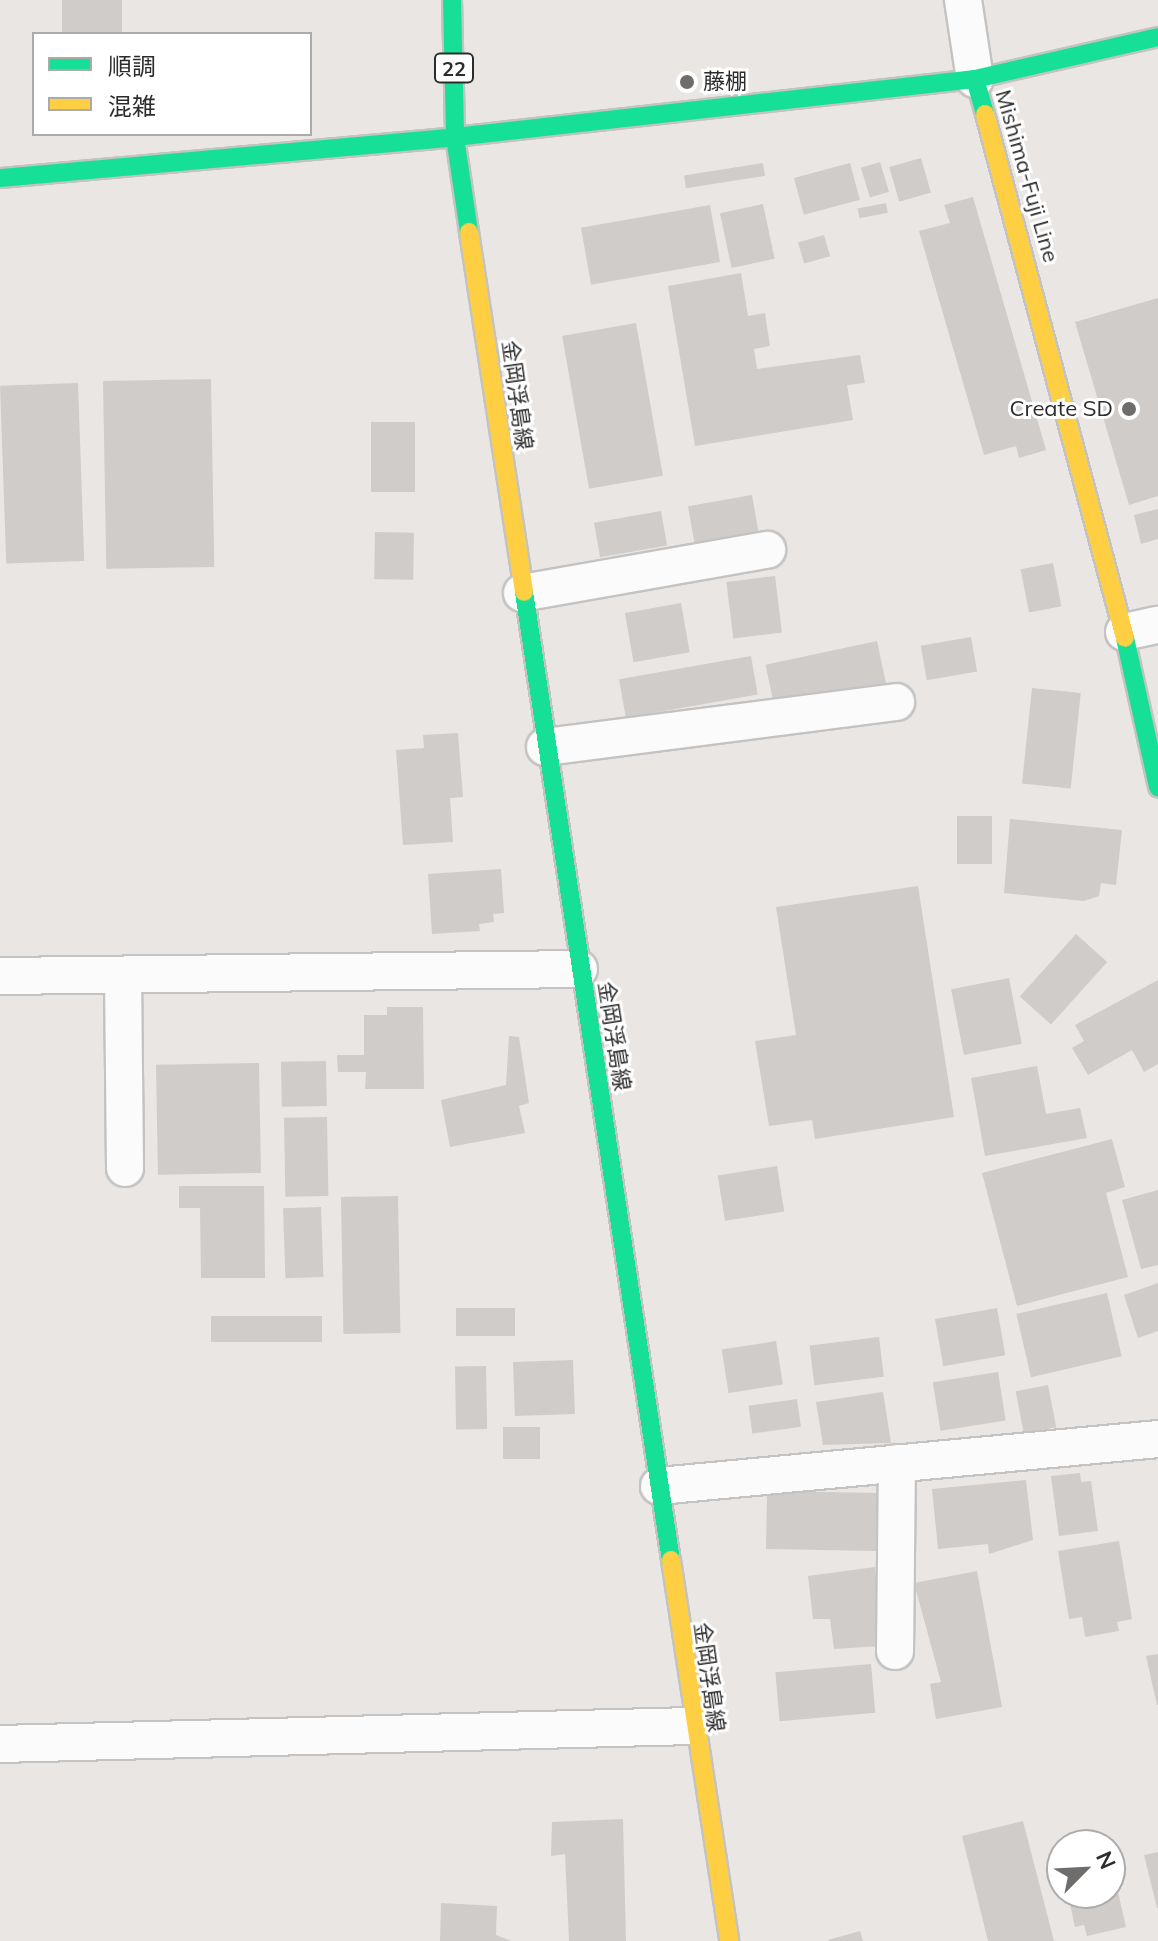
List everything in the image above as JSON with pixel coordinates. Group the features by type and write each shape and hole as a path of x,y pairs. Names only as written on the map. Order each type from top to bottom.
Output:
{"main road":[{"name":"22","path":"452,0 455,137"},
{"path":"975,79 1158,37"},
{"name":"Mishima-Fuji Line","path":"0,178 455,137 975,79 1141,629 1158,787"},
{"name":"金岡浮島線","path":"455,137 659,1486 691,1726 729,1941"}],"street":[{"path":"963,0 975,79"},
{"path":"522,593 767,550"},
{"path":"545,747 896,702"},
{"path":"0,976 579,969"},
{"path":"123,975 125,1168"},
{"path":"659,1486 1158,1439"},
{"path":"895,1651 897,1463"},
{"path":"0,1744 691,1726"}],"building":[{"path":"62,0 122,0 122,32 62,32"},
{"path":"921,158 931,193 899,202 889,167"},
{"path":"880,162 889,192 870,197 861,168"},
{"path":"763,163 765,176 686,188 684,176"},
{"path":"850,163 860,200 804,215 794,178"},
{"path":"973,197 1046,450 1019,458 1016,446 984,455 919,231 950,223 944,205"},
{"path":"886,203 888,213 859,218 858,209"},
{"path":"763,204 775,259 732,268 720,213"},
{"path":"710,205 720,262 591,285 581,228"},
{"path":"824,235 830,256 804,264 798,242"},
{"path":"741,273 748,316 765,313 770,346 754,349 757,369 860,355 865,383 847,385 853,420 695,446 668,286"},
{"name":"Create SD","path":"1158,298 1158,496 1129,505 1075,322"},
{"path":"636,323 663,476 589,489 562,336"},
{"path":"211,379 214,567 106,569 103,381"},
{"path":"78,383 84,561 6,564 0,386"},
{"path":"371,422 415,422 415,492 371,492"},
{"path":"752,495 759,536 695,548 688,506"},
{"path":"1158,509 1158,539 1141,544 1134,515"},
{"path":"661,511 667,545 600,557 594,523"},
{"path":"375,532 414,533 413,580 374,579"},
{"path":"1053,563 1061,606 1029,612 1021,569"},
{"path":"775,576 782,633 733,639 726,582"},
{"path":"681,603 690,652 634,662 625,613"},
{"path":"971,637 977,671 927,680 921,646"},
{"path":"877,641 886,683 774,707 765,665"},
{"path":"751,656 758,694 626,718 619,679"},
{"path":"1032,688 1081,693 1071,789 1022,783"},
{"path":"458,733 463,797 450,798 453,842 403,845 396,750 424,748 423,735"},
{"path":"957,816 992,816 992,864 957,864"},
{"path":"1010,819 1122,830 1116,885 1101,883 1099,896 1084,901 1004,893"},
{"path":"501,869 504,913 493,914 494,922 479,924 480,931 432,934 428,874"},
{"path":"918,886 954,1117 815,1139 812,1120 769,1126 755,1041 796,1035 776,907"},
{"path":"1076,934 1107,962 1051,1025 1020,996"},
{"path":"1009,978 1022,1044 964,1055 951,989"},
{"path":"1158,980 1158,1064 1144,1072 1132,1050 1088,1075 1072,1048 1084,1041 1075,1025"},
{"path":"387,1007 423,1007 424,1089 365,1089 366,1072 338,1072 337,1055 364,1055 364,1015 387,1015"},
{"path":"509,1036 519,1037 529,1103 519,1106 525,1133 450,1147 441,1100 506,1085"},
{"path":"326,1061 327,1106 282,1107 281,1062"},
{"path":"259,1063 261,1173 158,1175 156,1065"},
{"path":"1037,1066 1046,1114 1080,1108 1087,1138 985,1156 971,1078"},
{"path":"327,1117 328,1196 285,1197 284,1118"},
{"path":"1112,1139 1125,1187 1106,1193 1128,1277 1017,1306 982,1173"},
{"path":"777,1166 784,1211 725,1221 718,1175"},
{"path":"179,1186 264,1186 265,1278 201,1278 200,1208 179,1208"},
{"path":"1158,1190 1158,1265 1141,1269 1122,1200"},
{"path":"398,1196 400,1333 343,1334 341,1197"},
{"path":"321,1207 323,1277 285,1278 283,1208"},
{"path":"1158,1283 1158,1331 1138,1338 1124,1295"},
{"path":"1107,1293 1122,1356 1031,1377 1016,1314"},
{"path":"456,1308 515,1308 515,1336 456,1336"},
{"path":"997,1308 1005,1355 943,1366 935,1319"},
{"path":"211,1316 322,1316 322,1342 211,1342"},
{"path":"879,1337 884,1377 814,1385 810,1346"},
{"path":"776,1341 783,1384 729,1393 722,1350"},
{"path":"573,1360 575,1414 515,1416 513,1362"},
{"path":"486,1366 487,1429 456,1430 455,1367"},
{"path":"998,1372 1006,1420 940,1431 933,1382"},
{"path":"1048,1385 1056,1427 1024,1434 1016,1391"},
{"path":"883,1392 891,1443 823,1445 816,1402"},
{"path":"797,1399 801,1427 752,1434 748,1406"},
{"path":"503,1427 540,1427 540,1459 503,1459"},
{"path":"1080,1473 1081,1482 1091,1481 1098,1531 1059,1536 1051,1476"},
{"path":"1026,1480 1033,1540 989,1554 988,1544 938,1549 932,1489"},
{"path":"767,1491 877,1493 876,1551 766,1549"},
{"path":"1119,1541 1132,1619 1117,1622 1119,1631 1085,1637 1082,1617 1069,1619 1058,1551"},
{"path":"875,1567 881,1646 834,1649 830,1619 813,1619 808,1576"},
{"path":"977,1571 1002,1707 936,1719 930,1684 941,1682 914,1583"},
{"path":"1158,1654 1158,1705 1157,1705 1146,1656"},
{"path":"871,1664 875,1713 780,1721 775,1672"},
{"path":"623,1819 626,1941 569,1941 565,1854 551,1856 552,1822"},
{"path":"1023,1821 1054,1941 988,1941 962,1836"},
{"path":"1158,1852 1158,1908 1157,1908 1144,1855"},
{"path":"441,1903 497,1906 496,1935 511,1941 440,1941"},
{"path":"1071,1909 1122,1909 1126,1927 1087,1936 1084,1925 1075,1927"},
{"path":"860,1931 863,1941 828,1940"}],"traffic: fast":[{"path":"452,0 455,137 975,79 985,114"},
{"path":"975,79 1158,37"},
{"path":"0,178 455,137 469,232"},
{"path":"524,592 671,1560"},
{"path":"1125,638 1158,787"}],"traffic: slow":[{"path":"985,114 1125,638"},
{"path":"469,232 524,592"},
{"path":"671,1560 729,1941"}],"place":[{"name":"藤棚","path":"687,82"},
{"name":"Create SD","path":"1129,409"}]}
